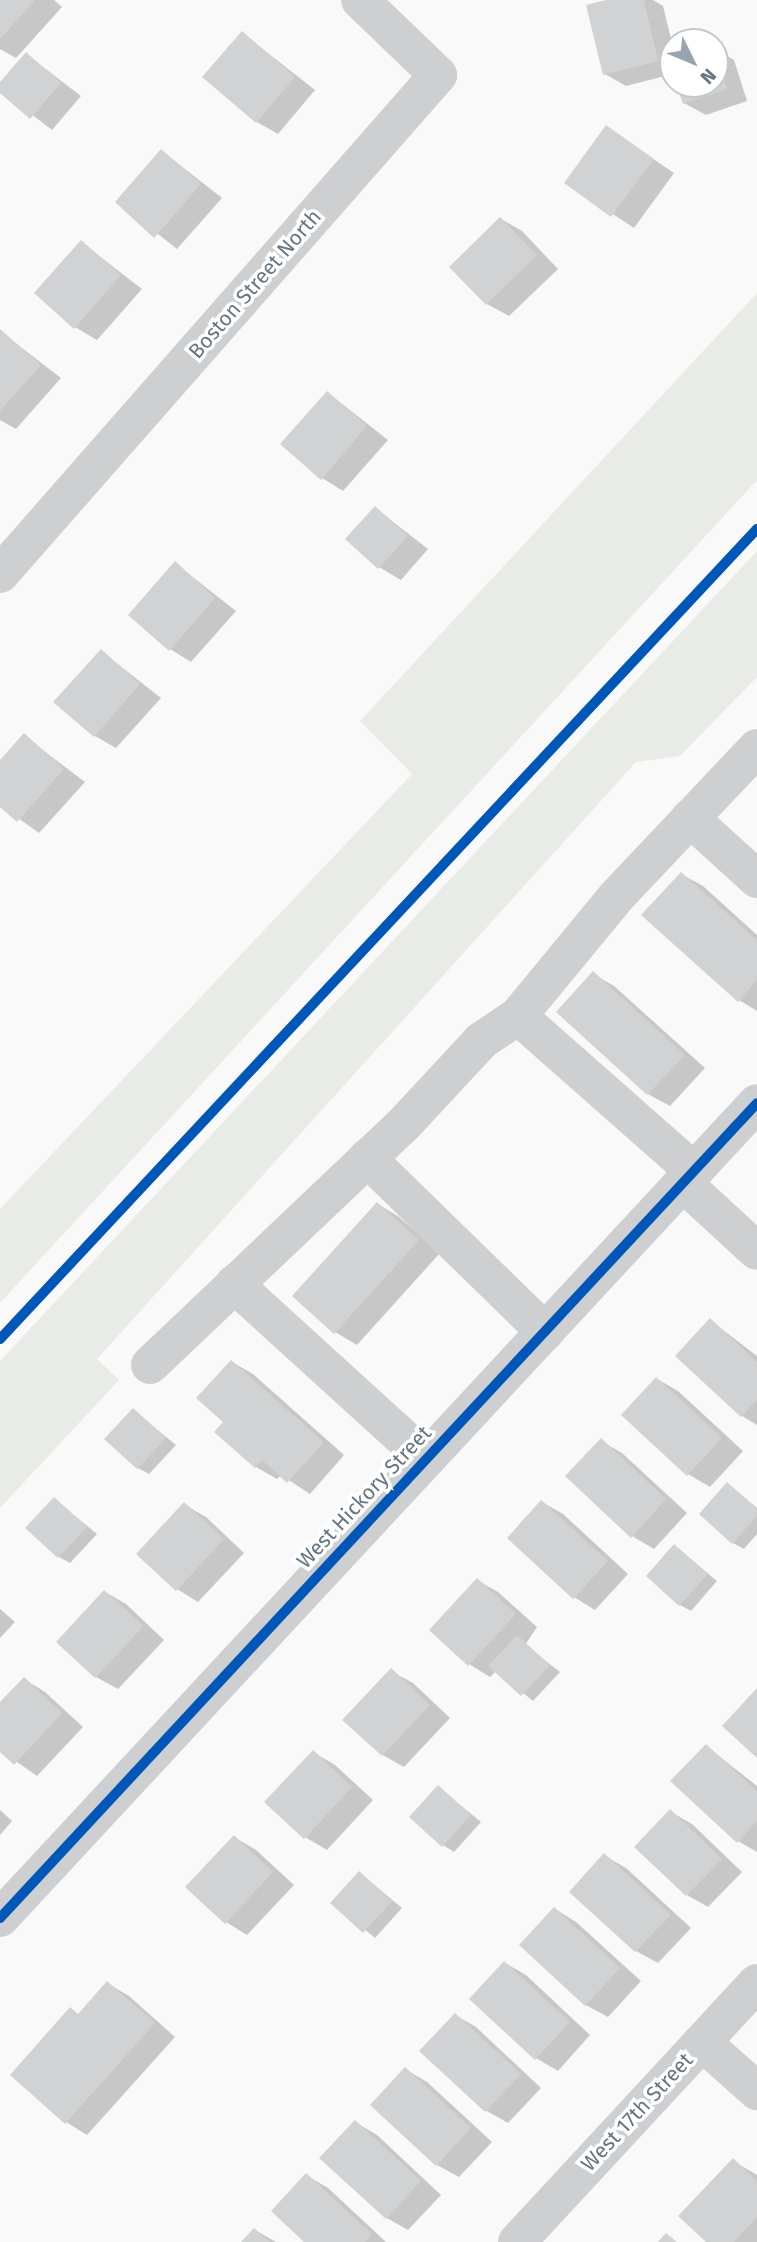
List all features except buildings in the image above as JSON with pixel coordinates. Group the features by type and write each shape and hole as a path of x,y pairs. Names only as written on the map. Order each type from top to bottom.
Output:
{"street":[{"name":"Boston Street North","path":"0,574 439,75 360,0"},
{"path":"150,1365 367,1158 481,1041 518,1017 616,897 757,748"},
{"path":"690,818 757,879"},
{"path":"518,1017 688,1177 757,1251"},
{"name":"West Hickory Street","path":"0,1918 757,1103"},
{"path":"367,1158 544,1332"},
{"path":"234,1284 426,1459"},
{"name":"West 17th Street","path":"517,2242 757,1983"},
{"path":"702,2042 757,2091"}],"shaded area":[{"path":"757,293 757,480 0,1303 0,1209 412,774 360,721"},
{"path":"757,551 757,677 680,756 636,762 97,1359 119,1380 0,1508 0,1361"}],"cycle path":[{"path":"0,1339 757,529"},
{"path":"0,1918 757,1103"}]}
